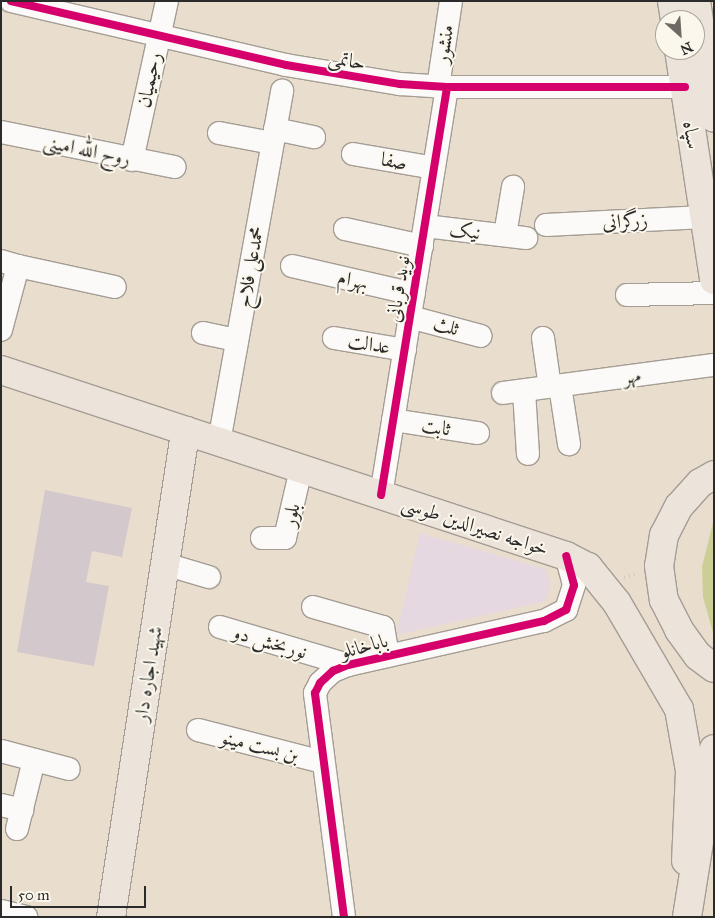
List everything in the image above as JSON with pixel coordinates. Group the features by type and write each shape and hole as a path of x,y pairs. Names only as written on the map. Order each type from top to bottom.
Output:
{"main road":[{"name":"سپاه","path":"696,1 714,118"},
{"name":"سپاه","path":"681,60 714,280"},
{"name":"خواجه نصیرالدین طوسی","path":"1,370 566,556 588,567 617,603 679,709 690,770 685,917"},
{"name":"شهید اجاره دار","path":"112,917 185,431"},
{"path":"714,475 700,483 679,506 664,535 659,566 664,600 679,630 698,656 714,668"},
{"path":"685,917 714,749"}],"street":[{"name":"حاتمی","path":"11,1 344,77 443,87 685,87"},
{"name":"رحیمیان","path":"132,160 167,1"},
{"name":"منشور","path":"443,87 451,1"},
{"name":"نوید قربانی","path":"381,495 434,168 443,87"},
{"name":"محمدعلی فلاح","path":"219,442 282,91"},
{"name":"روح الله امینی","path":"1,132 174,167"},
{"path":"219,132 314,137"},
{"name":"صفا","path":"353,154 434,168"},
{"name":"نیک","path":"345,229 423,236 516,236 513,187"},
{"name":"زرگرانی","path":"546,225 704,218"},
{"path":"1,330 10,264 116,287"},
{"name":"بهرام","path":"292,266 414,294"},
{"path":"627,295 714,293"},
{"name":"ثلث","path":"410,317 481,336"},
{"path":"203,333 237,340"},
{"name":"عدالت","path":"334,338 405,350"},
{"path":"543,338 569,444"},
{"name":"مهر","path":"528,454 514,392 714,365"},
{"name":"ثابت","path":"394,420 478,433"},
{"name":"بلور","path":"262,538 285,538 301,469"},
{"name":"باباخانلو","path":"344,917 315,693 333,671 348,664 544,621 566,610 574,586 566,556"},
{"path":"165,564 209,577"},
{"path":"313,607 383,627 388,656"},
{"name":"نوربخش دو","path":"220,628 348,664"},
{"name":"بن بست مینو","path":"198,730 323,762"},
{"path":"1,751 69,768"},
{"path":"14,814 34,760"},
{"path":"1,911 26,917"}],"path":[{"path":"601,584 659,566"}],"shaded area":[{"path":"420,533 545,569 551,583 546,601 396,635"}],"green space":[{"path":"714,519 714,636 703,597 702,567"}],"building":[{"path":"45,490 132,508 122,557 92,551 86,582 109,586 94,666 17,652"}],"cycle path":[{"path":"11,1 286,65 400,84 447,87 685,87"},
{"path":"381,495 447,87"},
{"path":"344,917 315,693 320,683 333,671 348,665 544,621 566,610 574,585 566,556"}]}
